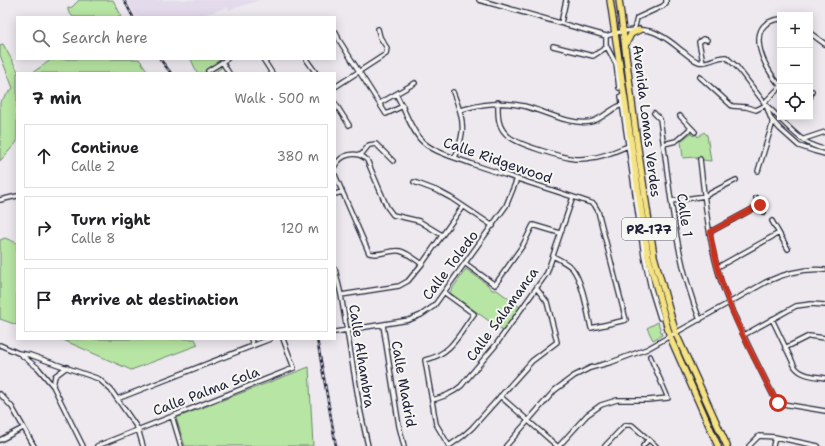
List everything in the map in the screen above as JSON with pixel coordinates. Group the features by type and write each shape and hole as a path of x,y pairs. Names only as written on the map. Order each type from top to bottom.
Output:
{"highway":[{"name":"Avenida Lomas Verdes","path":"610,0 648,256 673,335 718,446"},
{"name":"Avenida Lomas Verdes","path":"619,0 654,256 673,335 727,446"},
{"path":"625,49 628,38 637,30"}],"street":[{"path":"479,0 606,36 623,31 637,30 657,33 693,59 703,62 721,57 729,58 765,104 785,125 814,146 825,149"},
{"path":"561,23 566,0"},
{"path":"637,30 637,18 663,6 666,3 666,0"},
{"path":"777,19 771,21 765,26 761,31 758,41 760,51 765,62 778,84"},
{"path":"336,86 386,54 386,48 380,37 378,29"},
{"path":"336,32 339,40 386,114 403,106"},
{"path":"813,35 825,44"},
{"path":"606,36 605,41 616,64 619,88"},
{"path":"703,62 699,42 703,39 707,40"},
{"path":"553,46 588,56 593,56 602,50 608,49"},
{"path":"208,71 225,60"},
{"path":"264,60 271,72"},
{"path":"307,60 315,72"},
{"path":"222,62 228,72"},
{"path":"700,77 732,106 746,106 756,110 765,104 777,90"},
{"path":"380,103 415,83"},
{"path":"453,92 460,110 462,121 462,133 455,158"},
{"name":"Calle Ridgewood","path":"396,94 421,140 428,147 455,158 594,204 598,211 626,320 591,328 577,276 571,267 553,256"},
{"path":"621,96 644,256 651,289 660,318"},
{"path":"460,110 482,104 498,102 524,106 571,120 591,122 622,105"},
{"path":"498,102 498,122 506,135 514,140 548,152 577,159 600,157 628,146"},
{"path":"765,104 772,119 799,146 814,152 825,154"},
{"path":"336,105 349,125"},
{"name":"Calle 1","path":"654,113 660,119 671,201 682,265 694,306 700,320"},
{"path":"680,116 695,132"},
{"path":"758,171 772,124 772,119"},
{"path":"664,144 676,141 691,128"},
{"path":"804,139 825,132"},
{"path":"361,155 369,145 376,144 393,161"},
{"path":"336,165 341,158 350,154 361,155 367,160 387,207 393,215 419,221 442,235"},
{"path":"700,159 710,232 722,286 776,401 783,404 825,411"},
{"path":"336,177 369,253 374,254 398,251 410,256 422,264"},
{"name":"Calle Toledo","path":"336,332 409,320 421,316 434,306 466,264 508,203 517,179"},
{"path":"671,201 705,196 736,180"},
{"path":"414,182 438,191 492,226"},
{"path":"336,194 342,192"},
{"path":"0,200 16,196"},
{"name":"Calle Salamanca","path":"432,400 448,395 461,386 495,346 537,289 547,274 573,197"},
{"path":"756,198 764,212"},
{"path":"710,232 760,205"},
{"path":"341,295 399,286 408,281 422,264 463,206"},
{"path":"772,221 788,249"},
{"path":"466,264 495,285 523,245 533,225 560,233"},
{"path":"718,267 779,233"},
{"path":"506,446 555,390 574,376 590,368 612,362 647,349 780,275 811,269 825,270"},
{"name":"Calle Alhambra","path":"336,273 368,446"},
{"path":"445,293 474,314 451,347 435,358 425,360 436,424 449,446 472,428 532,361 557,342 547,302 544,296 537,289"},
{"path":"744,335 796,306 811,304 825,305"},
{"path":"772,319 794,367 805,375 825,378"},
{"name":"Calle Madrid","path":"383,325 399,426 404,446"},
{"path":"786,348 810,336 825,338"},
{"path":"251,340 253,346"},
{"path":"117,399 268,340"},
{"name":"Calle Palma Sola","path":"97,446 294,368 282,340"},
{"path":"0,345 18,353 38,368 52,386 83,446"},
{"path":"18,353 30,355 68,367 100,379 111,390 138,429 143,446"},
{"path":"500,396 558,446 587,415 601,405 616,400 648,400 668,398 650,356"},
{"path":"52,386 55,376 68,367"},
{"path":"0,394 12,407 34,446"},
{"path":"172,416 181,446"},
{"path":"605,446 627,424 632,425 656,446"},
{"path":"0,440 23,428"},
{"path":"749,446 758,436 818,446"},
{"path":"773,446 776,438"},
{"path":"643,446 648,440"},
{"path":"791,446 792,441"}],"shaded area":[{"path":"127,0 259,0 229,10 228,7 201,16 135,16"}],"green space":[{"path":"79,0 113,0 121,16 72,16 68,11 68,8 72,7"},
{"path":"3,44 18,72 16,72 16,143 0,161 0,102 13,88 0,55 0,45"},
{"path":"51,60 140,60 148,72 33,72"},
{"path":"191,60 222,60 218,63 221,68 215,72 197,72"},
{"path":"704,132 707,135 711,161 703,160 702,158 696,159 696,157 683,158 681,141 691,133 693,136 696,134 698,137"},
{"path":"5,238 16,243 16,325 0,319 0,240"},
{"path":"466,269 487,284 492,290 497,290 520,307 503,331 450,293"},
{"path":"658,322 662,335 653,340 647,328"},
{"path":"63,340 196,340 198,345 131,370"},
{"path":"309,367 313,446 185,446 176,418"}],"railway":[{"path":"124,0 132,16"},
{"path":"161,60 170,72"},
{"path":"317,340 336,446"}],"route":[{"path":"760,205 710,232 722,286 744,335 778,403"}]}
